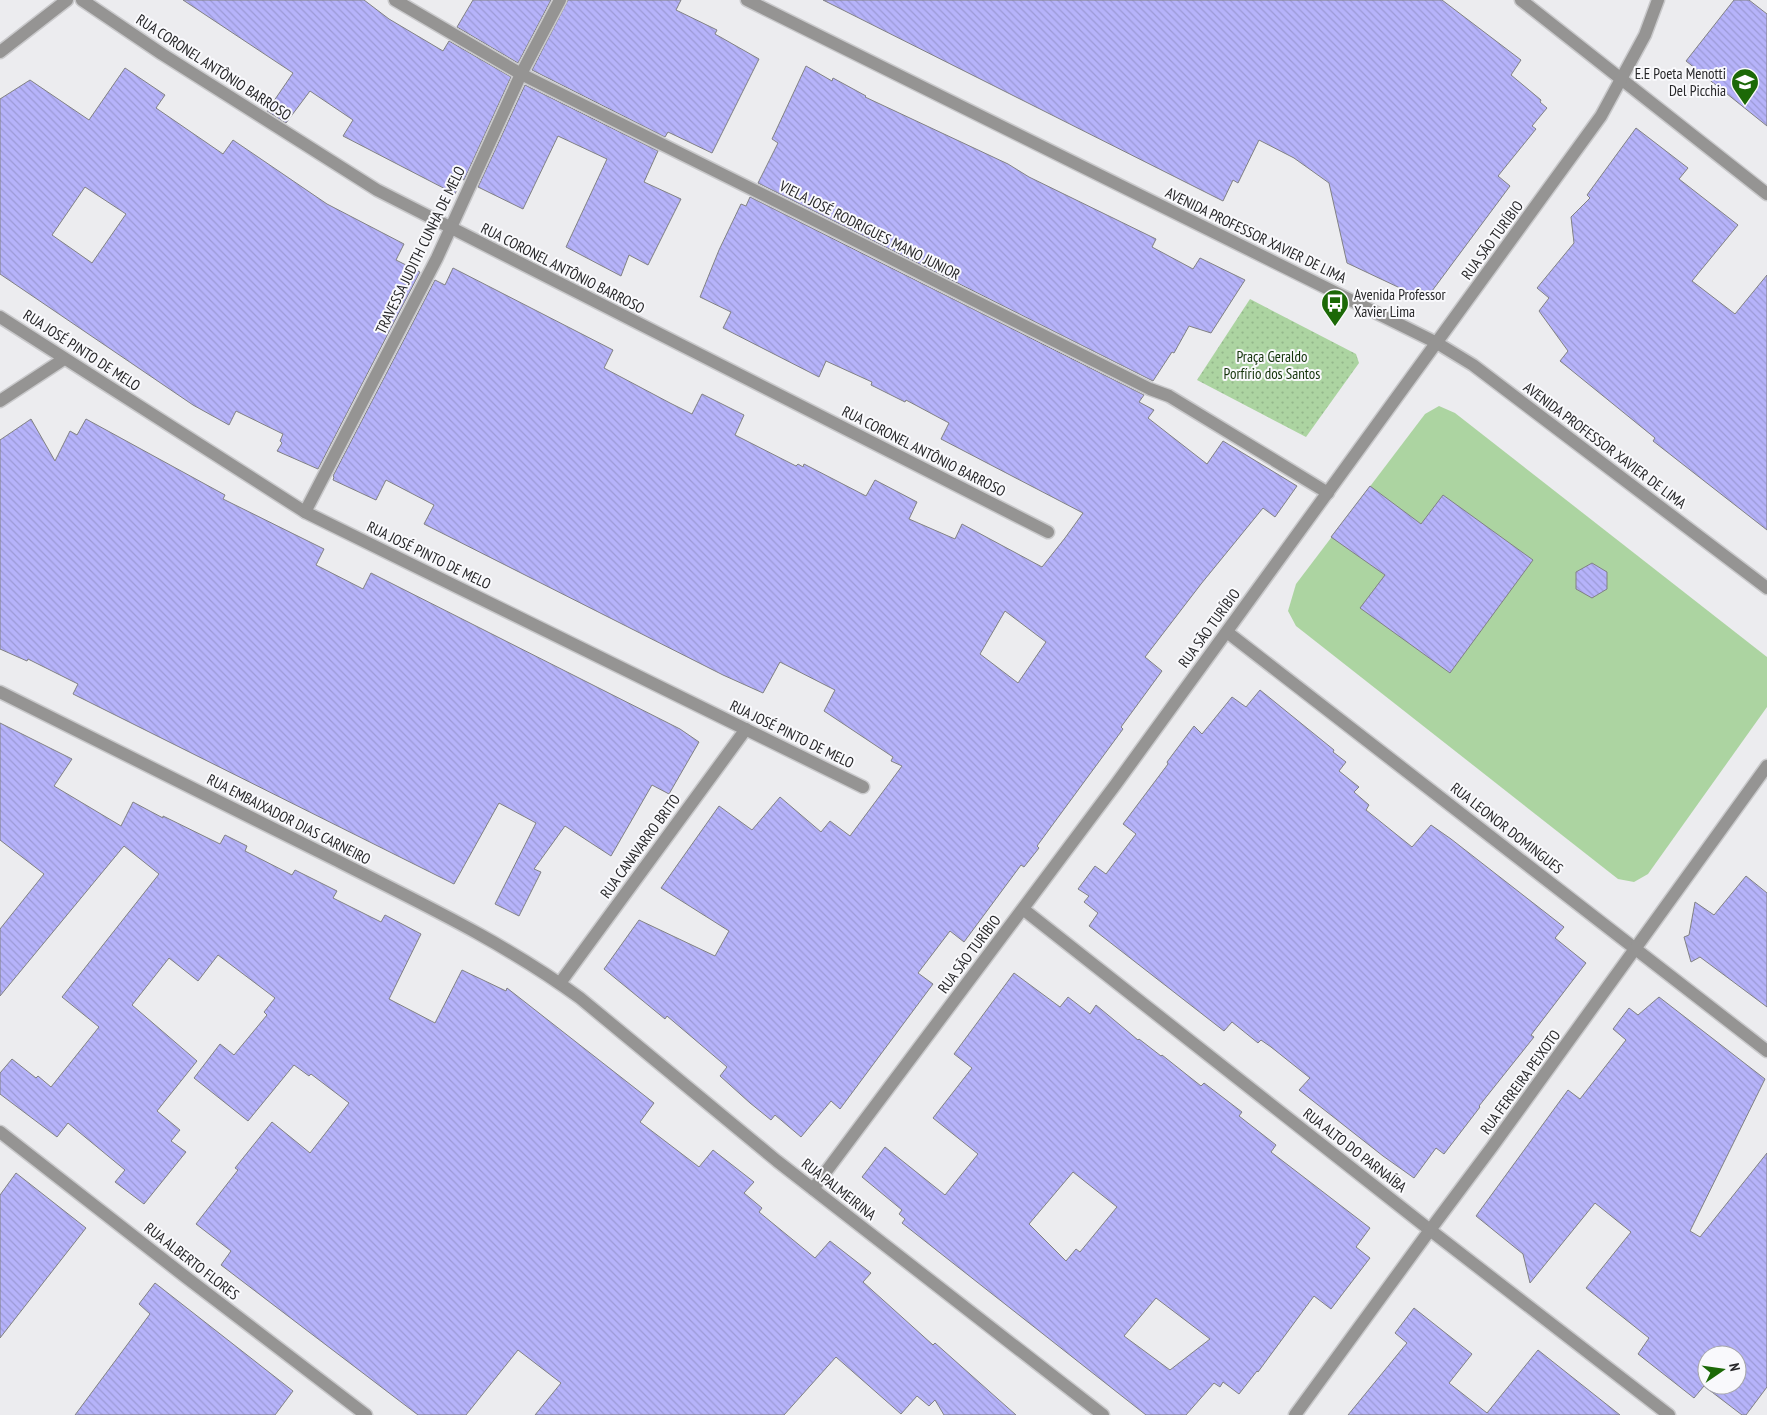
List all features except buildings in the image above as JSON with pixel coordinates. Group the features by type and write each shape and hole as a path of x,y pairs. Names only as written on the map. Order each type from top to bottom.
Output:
{"street":[{"path":"0,52 68,0"},
{"name":"RUA CORONEL ANTÔNIO BARROSO","path":"82,0 162,54 377,190 1048,532"},
{"name":"VIELA JOSÉ RODRIGUES MANO JUNIOR","path":"394,0 521,74 1150,389 1169,396 1328,493"},
{"name":"TRAVESSA JUDITH CUNHA DE MELO","path":"305,512 437,258 521,74 560,0"},
{"name":"AVENIDA PROFESSOR XAVIER DE LIMA","path":"747,0 1437,343 1473,365 1767,588"},
{"path":"1521,0 1767,194"},
{"name":"RUA SÃO TURÍBIO","path":"813,1190 1116,784 1602,116 1645,34 1658,0"},
{"name":"RUA JOSÉ PINTO DE MELO","path":"0,316 64,359 305,512 863,787"},
{"path":"0,401 64,359"},
{"name":"RUA LEONOR DOMINGUES","path":"1227,632 1767,1051"},
{"name":"RUA EMBAIXADOR DIAS CARNEIRO","path":"0,692 431,909 504,948 560,982"},
{"name":"RUA CANAVARRO BRITO","path":"560,982 746,729"},
{"name":"RUA FERREIRA PEIXOTO","path":"1295,1415 1636,949 1767,766"},
{"name":"RUA ALTO DO PARNAÍBA","path":"1022,909 1430,1230 1669,1415"},
{"name":"RUA PALMEIRINA","path":"560,982 813,1190 1102,1415"},
{"name":"RUA ALBERTO FLORES","path":"0,1132 366,1415"}],"green space":[{"name":"Praça Geraldo Porfírio dos Santos","path":"1250,299 1356,354 1359,363 1306,437 1197,380"},
{"path":"1439,406 1455,413 1767,657 1767,707 1648,874 1634,882 1618,879 1296,626 1288,611 1296,584 1425,414"}],"place":[{"name":"E.E Poeta Menotti Del Picchia","path":"1745,106"},
{"name":"Avenida Professor Xavier Lima","path":"1335,327"}]}
